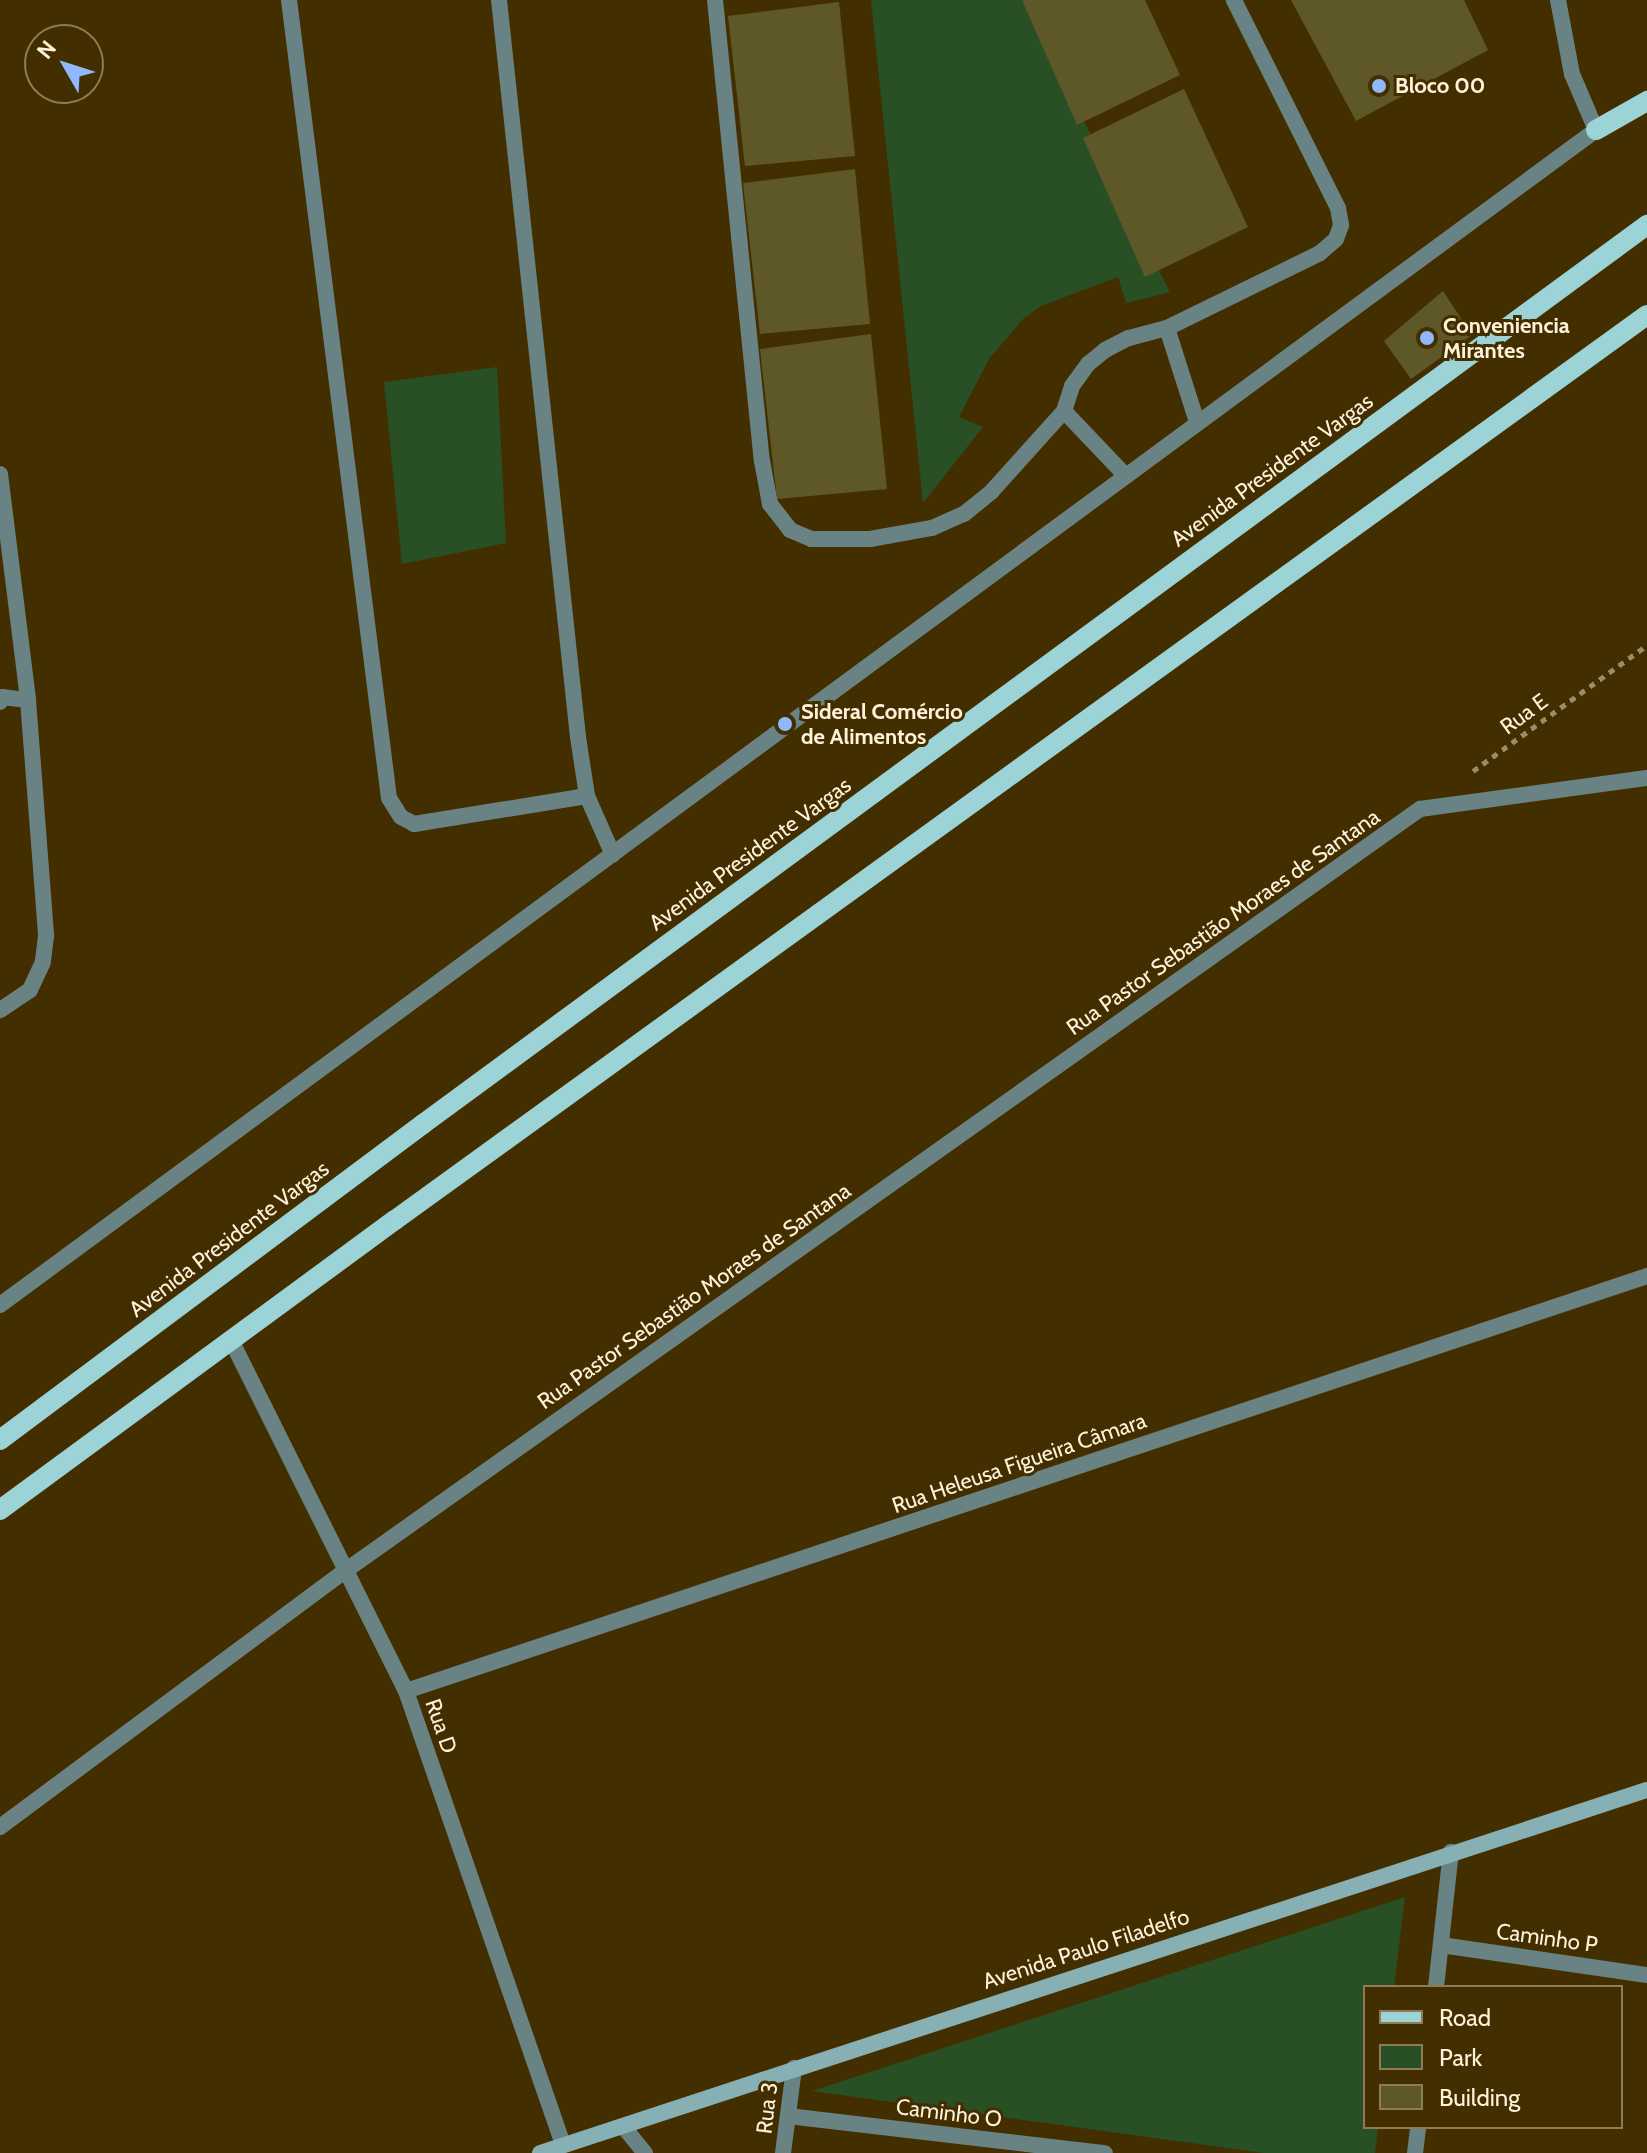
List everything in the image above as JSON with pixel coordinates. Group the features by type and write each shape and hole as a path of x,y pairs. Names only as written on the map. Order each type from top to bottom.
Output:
{"main road":[{"path":"1596,130 1647,101"},
{"name":"Avenida Presidente Vargas","path":"0,1440 436,1114 1647,225"},
{"path":"0,1510 1642,320"}],"street":[{"path":"289,0 389,798 401,817 414,824 587,796"},
{"path":"499,0 587,796 613,855"},
{"path":"715,0 762,461 770,504 790,530 811,539 870,539 932,528 964,514 992,491 1064,411 1072,386 1088,364 1105,350 1129,338 1167,328 1320,253 1336,239 1341,225 1338,208 1234,0"},
{"path":"0,1305 1596,130 1572,74 1558,0"},
{"path":"1167,328 1197,422"},
{"path":"1064,411 1125,475"},
{"path":"0,474 28,700 46,936 43,962 30,990 0,1010"},
{"path":"1,698 28,700"},
{"name":"Rua Pastor Sebastião Moraes de Santana","path":"0,1827 345,1571 1420,809 1647,778"},
{"name":"Rua Heleusa Figueira Câmara","path":"406,1691 1647,1276"},
{"name":"Rua D","path":"231,1340 406,1691 563,2145"},
{"name":"Avenida Paulo Filadelfo","path":"540,2153 1647,1790"},
{"path":"1436,1985 1451,1852"},
{"name":"Caminho P","path":"1441,1945 1647,1975"},
{"name":"Rua 3","path":"783,2153 794,2068"},
{"name":"Caminho O","path":"788,2116 1105,2153"},
{"path":"623,2126 645,2153"},
{"path":"1415,2153 1418,2129"}],"path":[{"name":"Rua E","path":"1470,773 1647,645"}],"green space":[{"path":"871,0 1023,0 1170,292 1126,303 1118,277 1041,306 1023,319 989,359 959,417 983,427 923,503"},
{"path":"497,367 506,543 402,564 384,382"},
{"path":"1405,1897 1394,1985 1363,1985 1363,2129 1378,2129 1375,2153 1264,2153 812,2091"}],"building":[{"path":"1022,0 1145,0 1180,75 1077,125"},
{"name":"Bloco 00","path":"1291,0 1464,0 1488,50 1356,121"},
{"path":"839,2 855,156 745,166 728,16"},
{"path":"1184,89 1248,227 1145,277 1083,138"},
{"path":"855,169 870,324 760,334 743,183"},
{"name":"Conveniencia Mirantes","path":"1443,291 1472,335 1411,379 1384,341"},
{"path":"871,334 887,489 777,499 760,349"}],"place":[{"name":"Bloco 00","path":"1379,86"},
{"name":"Conveniencia Mirantes","path":"1427,338"},
{"name":"Sideral Comércio de Alimentos","path":"785,724"}]}
